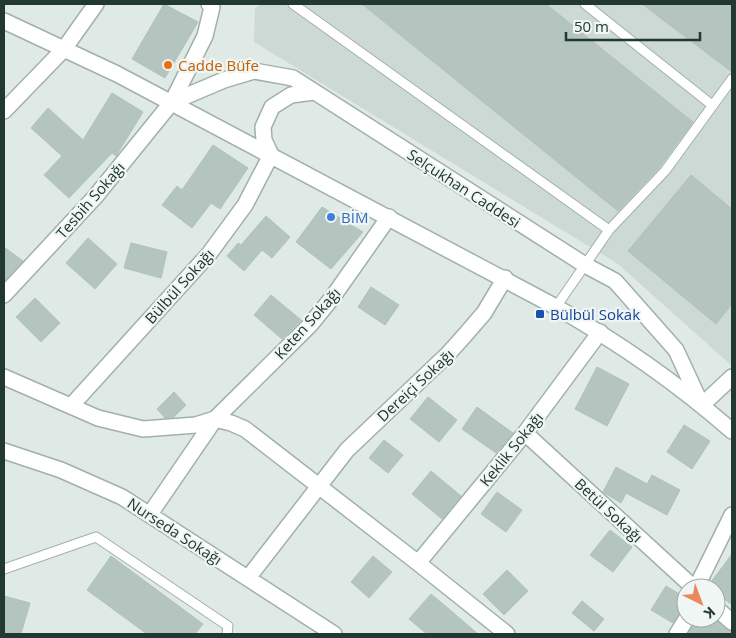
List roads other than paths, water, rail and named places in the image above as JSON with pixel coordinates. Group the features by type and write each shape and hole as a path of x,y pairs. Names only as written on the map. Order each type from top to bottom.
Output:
{"street":[{"path":"4,111 64,49 96,4"},
{"name":"Tesbih Sokağı","path":"4,295 95,197 172,102 205,36 212,7 209,4"},
{"name":"Selçukhan Caddesi","path":"4,21 172,102 505,278 600,332 702,405 732,431"},
{"name":"Selçukhan Caddesi","path":"172,102 224,80 254,71 292,78 584,265 614,281 676,350 702,405"},
{"path":"271,155 264,140 263,127 272,107 291,95 314,92"},
{"name":"Bülbül Sokağı","path":"71,406 209,254 245,205 271,155"},
{"name":"Keten Sokağı","path":"150,514 215,419 310,325 332,298 389,217"},
{"name":"Dereiçi Sokağı","path":"248,578 332,467 359,437 465,336 484,313 505,278"},
{"name":"Keklik Sokağı","path":"418,563 525,433 600,332"},
{"path":"4,377 98,418 142,429 196,425 215,419 245,429 506,634"},
{"path":"702,405 732,377"},
{"name":"Betül Sokağı","path":"525,433 684,578"},
{"name":"Nurseda Sokağı","path":"4,451 92,483 122,497 334,634"},
{"path":"700,578 732,515"}],"lane":[{"path":"293,4 609,230"},
{"path":"585,4 712,105"},
{"path":"556,307 609,230 664,171 732,80"},
{"path":"4,569 96,537 228,626 227,634"}],"place":[{"name":"Cadde Büfe","path":"168,65"},
{"name":"BİM","path":"331,217"},
{"name":"Bülbül Sokak","path":"540,314"}]}
